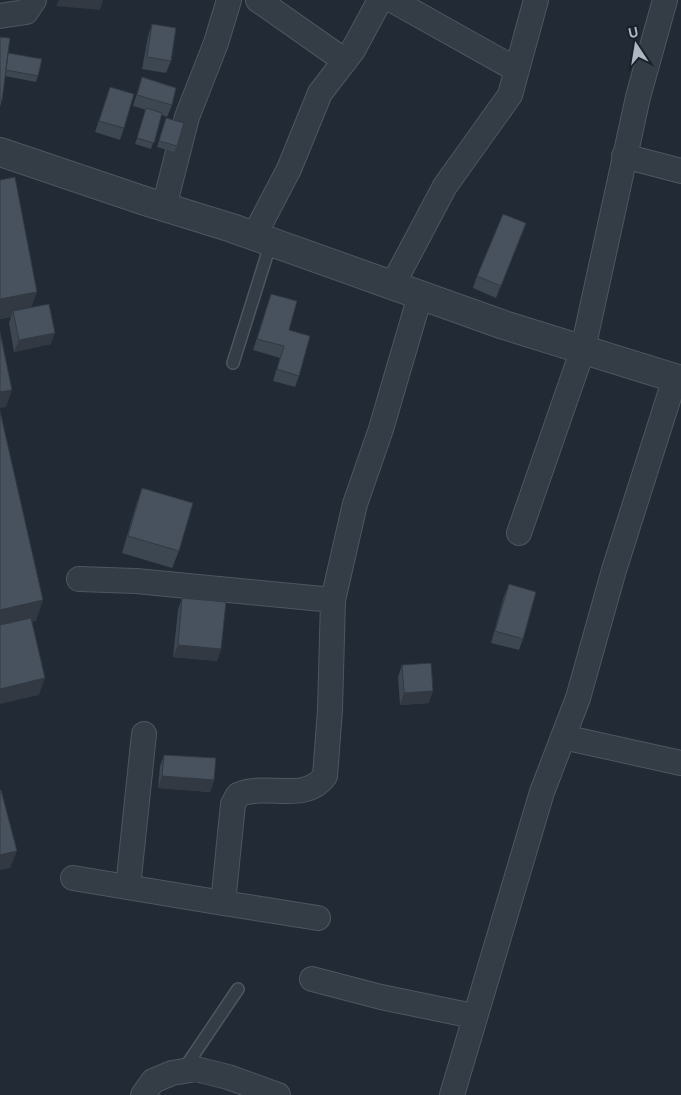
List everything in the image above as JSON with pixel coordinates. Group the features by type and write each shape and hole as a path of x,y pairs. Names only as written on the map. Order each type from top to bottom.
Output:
{"street":[{"path":"0,16 26,12 34,0"},
{"path":"164,207 187,117 216,43 229,0"},
{"path":"258,0 345,61"},
{"path":"263,239 288,169 320,93 353,50 380,0"},
{"path":"392,0 517,70"},
{"path":"392,286 445,186 510,95 536,0"},
{"path":"520,533 583,350 624,156 665,0"},
{"path":"0,152 263,239 420,296 678,379 614,570 578,698 542,792 473,1016 452,1095"},
{"path":"624,156 681,171"},
{"path":"223,903 234,804 238,795 258,790 308,789 321,782 325,776 330,710 333,600 355,504 381,428 420,296"},
{"path":"79,580 136,581 333,600"},
{"path":"128,887 144,734"},
{"path":"563,737 681,763"},
{"path":"73,878 318,918"},
{"path":"312,979 381,997 473,1016"},
{"path":"143,1095 153,1081 184,1069 196,1068 278,1095"}],"lane":[{"path":"234,364 263,239"},
{"path":"184,1069 238,989"}],"building":[{"path":"152,24 176,28 171,61 147,57"},
{"path":"0,37 10,38 2,100 0,100"},
{"path":"8,53 42,59 38,76 6,70"},
{"path":"142,77 176,88 172,105 137,95"},
{"path":"110,87 134,94 124,128 99,121"},
{"path":"146,108 162,113 154,143 137,138"},
{"path":"166,118 184,123 177,146 159,141"},
{"path":"15,177 37,292 0,299 0,180"},
{"path":"503,214 526,223 501,286 477,276"},
{"path":"271,294 297,301 289,330 310,336 299,376 277,369 284,346 257,339"},
{"path":"49,304 55,333 19,340 13,311"},
{"path":"0,332 12,390 0,392"},
{"path":"0,411 43,600 0,610"},
{"path":"142,488 193,503 179,551 128,536"},
{"path":"509,584 536,592 523,639 495,631"},
{"path":"182,598 226,602 221,649 178,645"},
{"path":"31,618 45,678 0,689 0,625"},
{"path":"431,663 433,691 404,693 402,665"},
{"path":"164,755 216,758 214,780 162,776"},
{"path":"0,790 17,851 0,855"}]}
